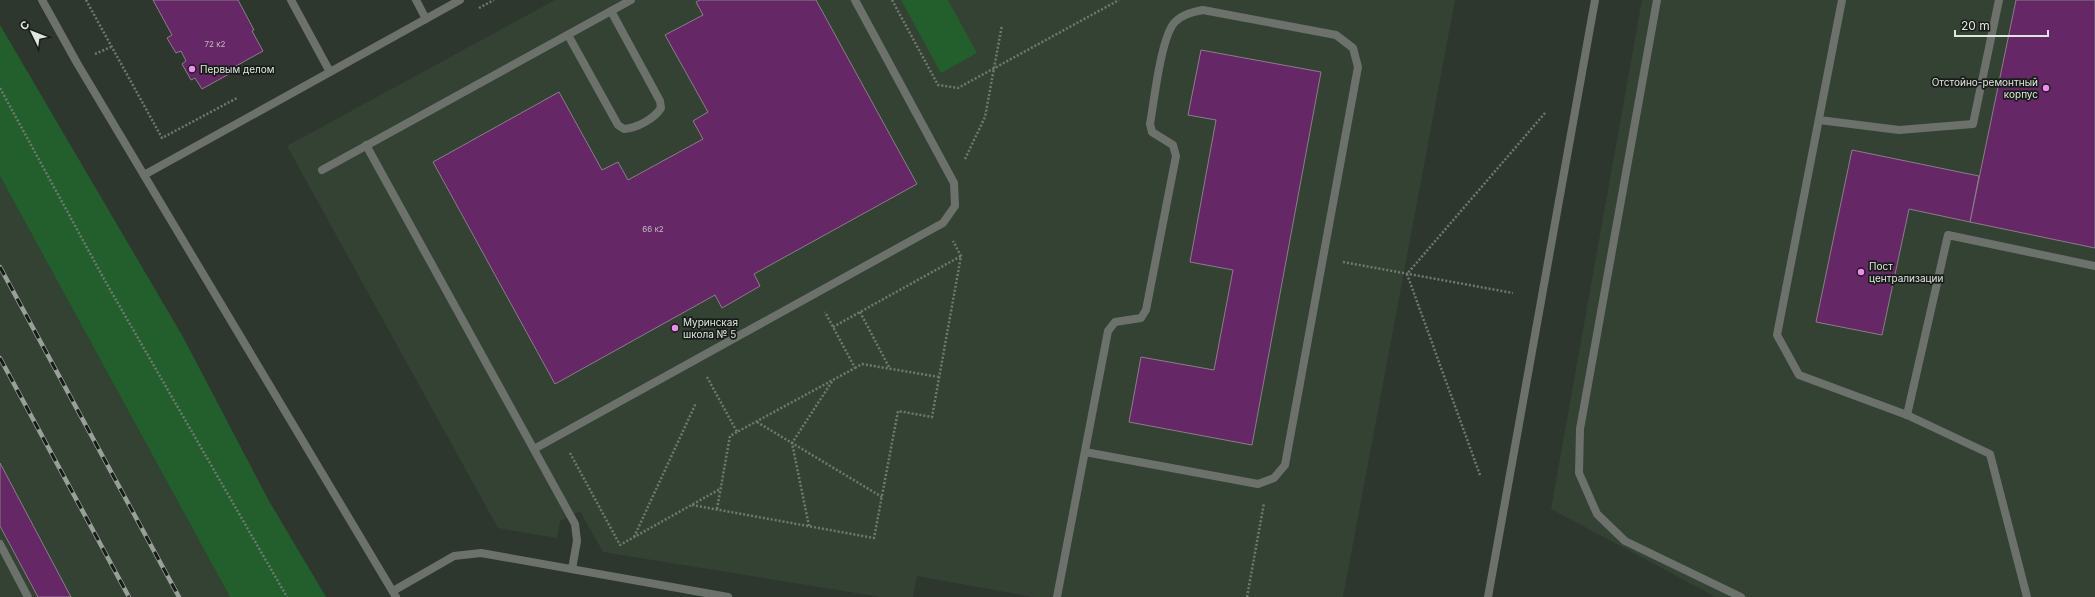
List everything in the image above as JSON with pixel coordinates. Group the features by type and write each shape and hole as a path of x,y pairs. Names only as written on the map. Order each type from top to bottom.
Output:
{"lane":[{"path":"42,0 144,175 394,594 454,556 480,553 728,597"},
{"path":"291,0 330,72"},
{"path":"416,0 426,19"},
{"path":"144,175 460,0"},
{"path":"322,170 631,0"},
{"path":"534,449 944,223 955,206 954,183 855,0"},
{"path":"1488,597 1595,0"},
{"path":"1657,0 1580,429 1580,473 1597,514 1625,541 1741,597"},
{"path":"1842,0 1777,335 1799,375 1907,415 1990,454 2027,597"},
{"path":"1819,120 1899,130 1974,124 2000,0"},
{"path":"1057,597 1108,331 1114,322 1141,318 1146,310 1176,156 1173,145 1152,132 1150,124 1166,36 1175,22 1188,13 1204,10 1336,35 1353,48 1358,67 1285,465 1274,478 1258,484 1085,452"},
{"path":"568,35 618,125 624,130 657,115 661,108 660,101 611,11"},
{"path":"366,145 575,524 577,541 572,569"},
{"path":"1907,415 1948,235 2095,266"},
{"path":"0,544 28,597"}],"path":[{"path":"86,0 162,138 238,98"},
{"path":"892,0 938,86 958,88 1119,0"},
{"path":"954,183 985,117 1002,25"},
{"path":"0,88 108,286 287,597"},
{"path":"1407,274 1545,113"},
{"path":"692,505 874,538 898,411 932,417 961,256 944,223"},
{"path":"833,327 961,256"},
{"path":"1323,258 1513,293"},
{"path":"1407,274 1480,475"},
{"path":"815,294 855,368"},
{"path":"860,312 891,369"},
{"path":"697,359 737,432"},
{"path":"717,509 730,436 862,364 939,377"},
{"path":"809,526 792,443 834,379"},
{"path":"634,537 696,403"},
{"path":"756,422 882,497"},
{"path":"560,435 620,545 720,489"},
{"path":"1246,597 1266,496 1274,478"}],"shaded area":[{"path":"555,0 1455,0 1343,597 1034,597 917,576 913,597 881,597 603,552 580,511 560,521 557,538 498,528 287,146"},
{"path":"1642,0 2095,0 2095,597 1716,597 1551,509"},
{"path":"0,176 230,597 0,597"}],"green space":[{"path":"901,0 948,0 977,53 941,73"},
{"path":"0,25 183,337 269,501 326,597 230,597 0,176"}],"building":[{"path":"153,0 238,0 263,51 227,71 229,74 202,89 195,78 191,80 182,64 186,61 181,51 176,53 167,38 172,35"},
{"path":"700,0 816,0 917,184 754,274 760,286 722,308 715,295 555,384 433,162 559,92 602,170 618,162 628,180 703,139 693,121 708,112 665,35 703,15 696,2"},
{"name":"Отстойно-ремонтный корпус","path":"2016,0 2095,0 2095,248 1970,222"},
{"path":"1201,50 1321,72 1252,445 1129,422 1141,357 1214,370 1233,270 1190,262 1216,120 1188,115"},
{"name":"Пост централизации","path":"1852,150 1979,176 1970,222 1909,209 1882,335 1816,322"},
{"path":"0,463 71,597 38,597 0,526"}],"railway":[{"path":"0,267 179,597"},
{"path":"0,358 129,597"}],"place":[{"name":"Первым делом","path":"192,69"},
{"name":"Отстойно-ремонтный корпус","path":"2046,88"},
{"name":"Пост централизации","path":"1861,272"},
{"name":"Муринская школа № 5","path":"675,328"}]}
